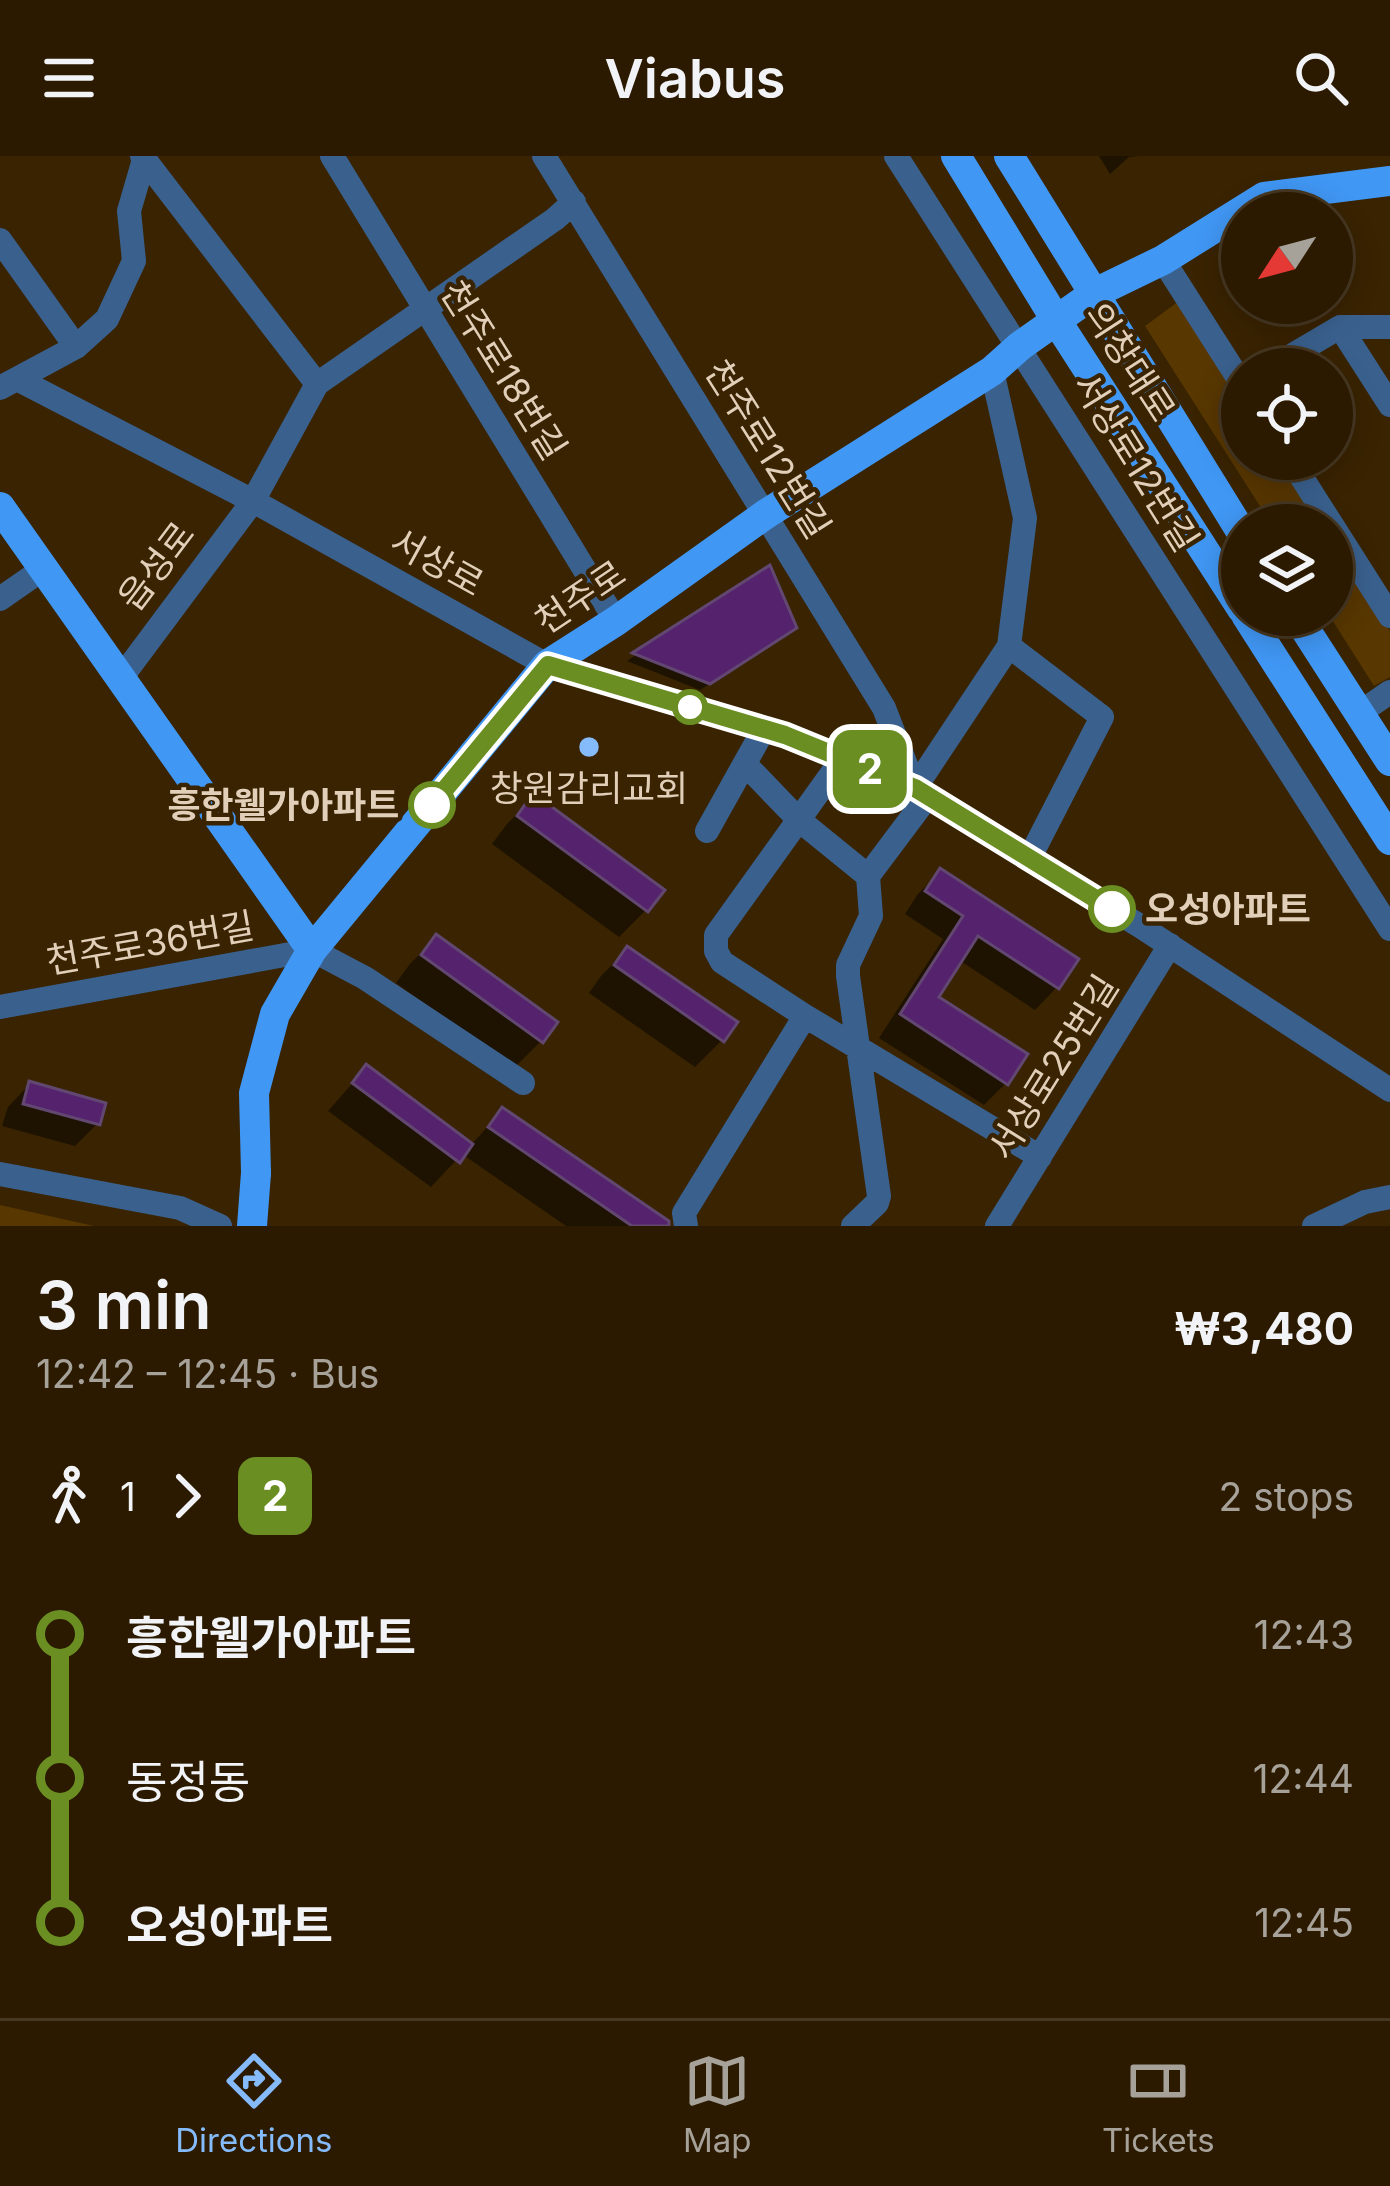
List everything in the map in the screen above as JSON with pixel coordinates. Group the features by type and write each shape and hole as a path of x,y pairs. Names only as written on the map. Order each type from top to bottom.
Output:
{"main road":[{"name":"의창대로","path":"956,156 1221,576"},
{"name":"의창대로","path":"1009,156 1224,504"},
{"name":"천주로","path":"252,1226 254,1093 275,1014 312,950 548,665 766,514 992,371 1095,293 1162,260 1264,196 1390,181"},
{"name":"읍성로","path":"0,507 312,950"},
{"name":"의창대로","path":"1259,636 1390,840"},
{"path":"1310,636 1390,761"}],"street":[{"name":"천주로18번길","path":"332,156 616,621"},
{"name":"천주로12번길","path":"544,156 884,708 921,792"},
{"name":"서상로12번길","path":"896,156 1390,929"},
{"path":"143,157 317,385 574,202"},
{"path":"10,384 76,347 107,319 134,261 129,211 143,157"},
{"path":"0,240 76,347"},
{"path":"1162,260 1221,351"},
{"path":"1340,327 1390,405"},
{"path":"1304,348 1340,327 1390,327"},
{"path":"853,1226 879,1196 848,965 871,916 868,876 1009,646 1024,518 992,371"},
{"name":"서상로","path":"10,384 253,501 548,665 764,729 921,792 1170,945 1390,1090"},
{"name":"읍성로","path":"122,678 253,501 317,385"},
{"path":"1353,558 1390,616"},
{"path":"0,599 43,569"},
{"path":"1009,646 1102,717 1030,859"},
{"path":"1361,712 1390,692"},
{"path":"707,831 764,729"},
{"path":"843,758 716,935 716,950 722,962 805,1016 1040,1157"},
{"path":"745,764 799,820 868,876"},
{"name":"서상로25번길","path":"997,1226 1170,945"},
{"path":"312,950 365,978 523,1083"},
{"name":"천주로36번길","path":"0,1007 312,950"},
{"path":"686,1225 684,1213 805,1016"},
{"path":"0,1174 180,1208 220,1226"},
{"path":"1314,1226 1365,1202 1390,1197"}],"shaded area":[{"path":"1179,301 1221,366 1221,445 1145,326"},
{"path":"1243,480 1293,480 1309,504 1259,504"},
{"path":"1353,573 1390,631 1390,677 1374,686 1342,636 1353,636"},
{"path":"0,1205 94,1226 0,1226"}],"building":[{"path":"770,565 797,628 710,684 632,653"},
{"path":"533,793 665,890 648,912 517,816"},
{"path":"940,868 1079,959 1059,989 978,936 939,997 1028,1054 1008,1085 900,1014 963,916 925,891"},
{"path":"436,934 558,1022 543,1043 421,955"},
{"path":"627,946 738,1022 724,1042 614,965"},
{"path":"366,1064 473,1144 460,1163 352,1083"},
{"path":"29,1081 106,1103 100,1125 23,1104"},
{"path":"502,1107 669,1221 669,1226 632,1226 488,1127"}],"bus line":[{"name":"2","path":"432,805 548,665 785,735 915,788 1112,909"}],"place":[{"name":"창원감리교회","path":"589,747"},
{"name":"흥한웰가아파트","path":"432,805"},
{"name":"오성아파트","path":"1112,909"}]}
